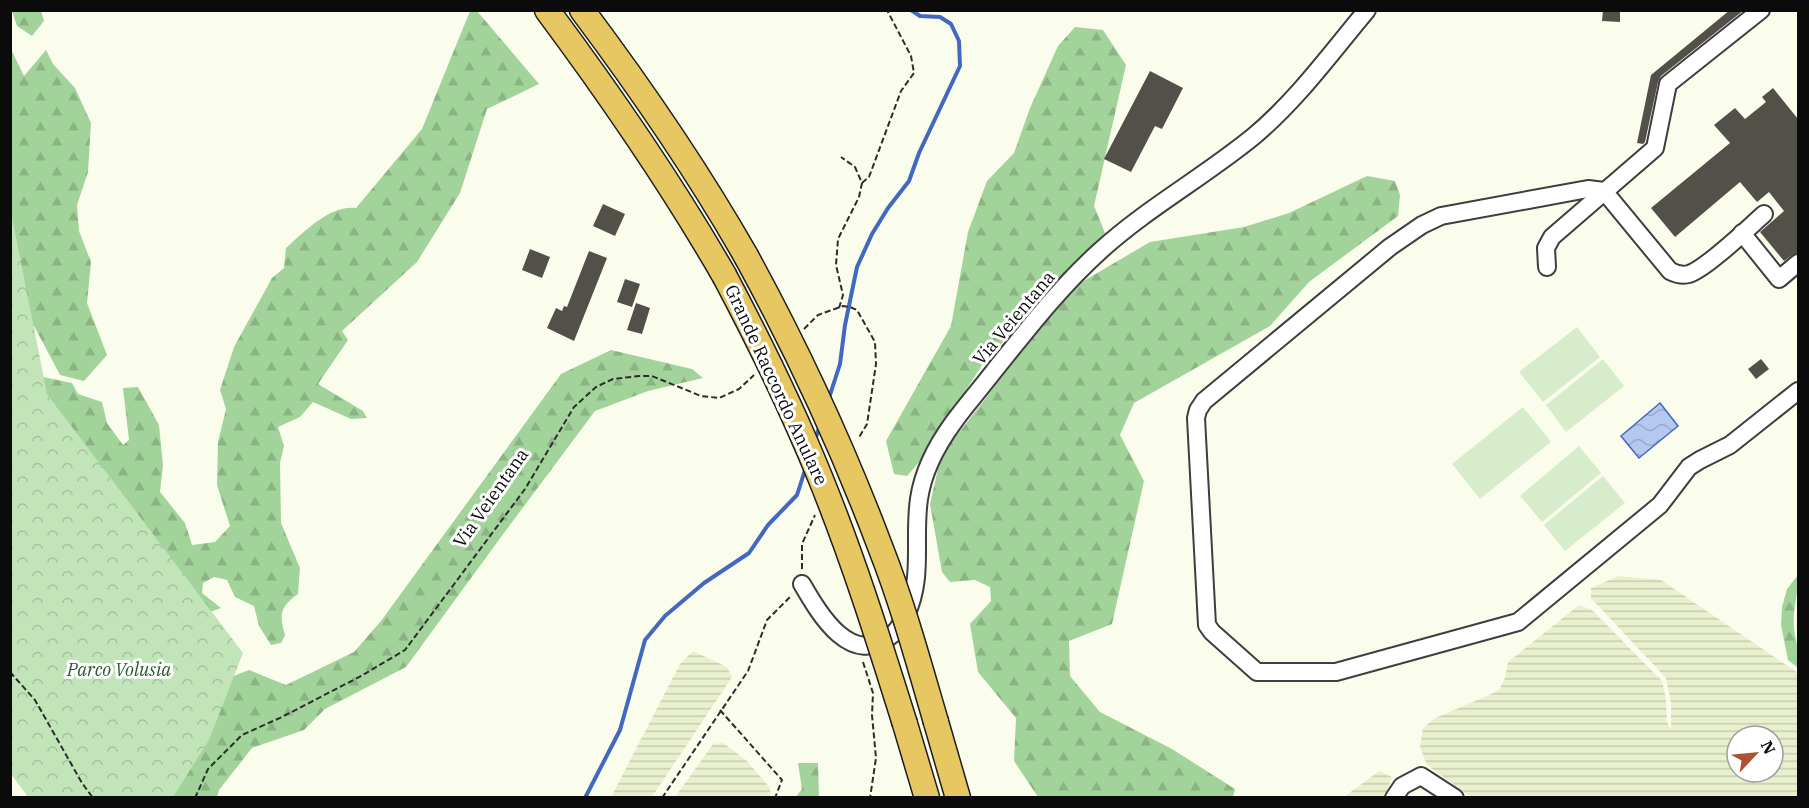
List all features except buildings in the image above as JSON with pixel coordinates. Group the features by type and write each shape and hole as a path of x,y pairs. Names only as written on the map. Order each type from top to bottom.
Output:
{"highway":[{"name":"Grande Raccordo Anulare","path":"547,10 602,84 654,160 724,275 780,385 820,477 856,573 927,798"},
{"name":"Grande Raccordo Anulare","path":"582,10 672,134 711,194 810,380 860,495 893,581 958,798"}],"street":[{"name":"Via Veientana","path":"858,645 870,645 887,638 894,634 902,622 910,606 917,581 918,505 927,470 951,426 1008,353 1054,299 1102,249 1227,157 1265,126 1292,99 1367,10"},
{"path":"1547,267 1546,248 1552,237 1655,147 1668,84 1761,10"},
{"path":"1764,214 1705,264 1688,274 1678,275 1670,271 1604,191 1588,189 1453,213 1432,219 1390,247 1199,407 1196,418 1207,624 1212,632 1257,672 1336,672 1518,622 1660,505 1689,467 1730,445 1798,391"},
{"path":"1742,233 1779,279 1798,263"},
{"path":"802,584 827,622 842,637 858,645"},
{"path":"1394,798 1402,786 1421,776 1455,798"}],"path":[{"path":"862,183 869,177 902,91 914,73 910,56 887,10"},
{"path":"838,308 843,295 837,266 837,239 859,197 862,183 855,167 841,157"},
{"path":"803,329 818,315 843,306 857,310"},
{"name":"Via Veientana","path":"195,798 208,769 242,735 361,676 405,650 525,489 574,407 596,387 613,379 652,376 701,396 719,398 739,389 755,374"},
{"path":"662,798 748,671 767,620 802,584"},
{"path":"858,645 873,693 872,715 876,758 870,798"},
{"path":"10,672 35,700 93,798"},
{"path":"720,710 782,780 775,798"}],"green space":[{"path":"12,11 41,11 44,21 32,36 17,26"},
{"path":"470,11 477,11 539,84 487,109 460,193 417,262 342,331 348,340 318,384 363,411 367,418 351,419 313,402 300,417 278,427 284,446 280,463 281,523 300,568 298,594 284,607 282,612 285,635 281,643 271,645 259,626 254,606 235,597 227,580 214,577 203,583 202,593 221,608 210,612 10,418 10,382 38,376 72,383 78,394 102,402 107,423 123,445 129,440 123,388 138,387 159,425 163,465 160,492 185,523 192,545 215,542 230,526 217,485 218,442 226,409 220,390 234,347 272,278 284,268 286,248 327,215 346,208 356,208 422,129"},
{"path":"1075,27 1103,30 1126,65 1094,206 1105,233 984,362 921,460 907,476 894,474 886,441 951,326 968,232 987,181 1014,153 1030,108 1058,46"},
{"path":"10,47 24,76 46,50 53,64 75,88 91,123 88,172 77,205 79,231 91,262 87,303 107,355 84,381 60,375 34,326 19,339 11,369"},
{"path":"1367,176 1395,181 1400,195 1398,216 1309,282 1270,326 1134,403 1120,435 1144,481 1112,624 1069,641 1070,676 1100,712 1172,749 1235,789 1233,797 1038,797 1014,761 1016,718 978,672 970,624 991,601 990,587 975,580 950,582 942,572 930,504 941,456 1070,289 1150,242 1244,227 1289,213"},
{"name":"Parco Volusia","path":"10,207 47,394 243,653 209,740 173,797 28,797 11,774"},
{"path":"1577,327 1600,357 1543,402 1519,372"},
{"path":"611,350 692,369 703,378 648,391 595,411 406,667 325,709 304,730 252,748 219,790 217,797 170,798 223,680 249,670 286,685 354,652 381,621 561,374"},
{"path":"1603,359 1624,386 1566,432 1546,405"},
{"path":"1523,407 1551,442 1480,499 1452,464"},
{"path":"1579,446 1601,473 1542,522 1520,496"},
{"path":"1603,476 1625,503 1565,551 1544,525"},
{"path":"1798,575 1794,621 1798,652 1797,667 1788,660 1781,625 1782,607 1787,589"},
{"path":"1619,576 1661,580 1798,673 1798,797 1471,797 1427,765 1420,747 1423,728 1435,718 1499,690 1505,678 1508,662 1579,605 1592,610 1662,681 1667,722 1671,730 1671,703 1666,678 1591,598 1591,588"},
{"path":"693,651 727,667 732,677 652,797 611,797 680,664"},
{"path":"723,743 746,760 770,788 770,797 675,797 713,744"},
{"path":"798,763 818,763 819,797 796,797 802,789"},
{"path":"1379,771 1392,777 1385,797 1344,797"}],"water":[{"path":"1660,403 1678,426 1639,458 1621,436"}],"waterway":[{"path":"829,398 840,364 845,325 857,267 872,234 909,181 919,153 960,66 959,41 951,24 940,17 920,16 911,10"},
{"path":"815,440 820,425"},
{"path":"585,798 620,730 645,640 665,616 704,583 749,553 768,525 797,495 806,467"}]}
